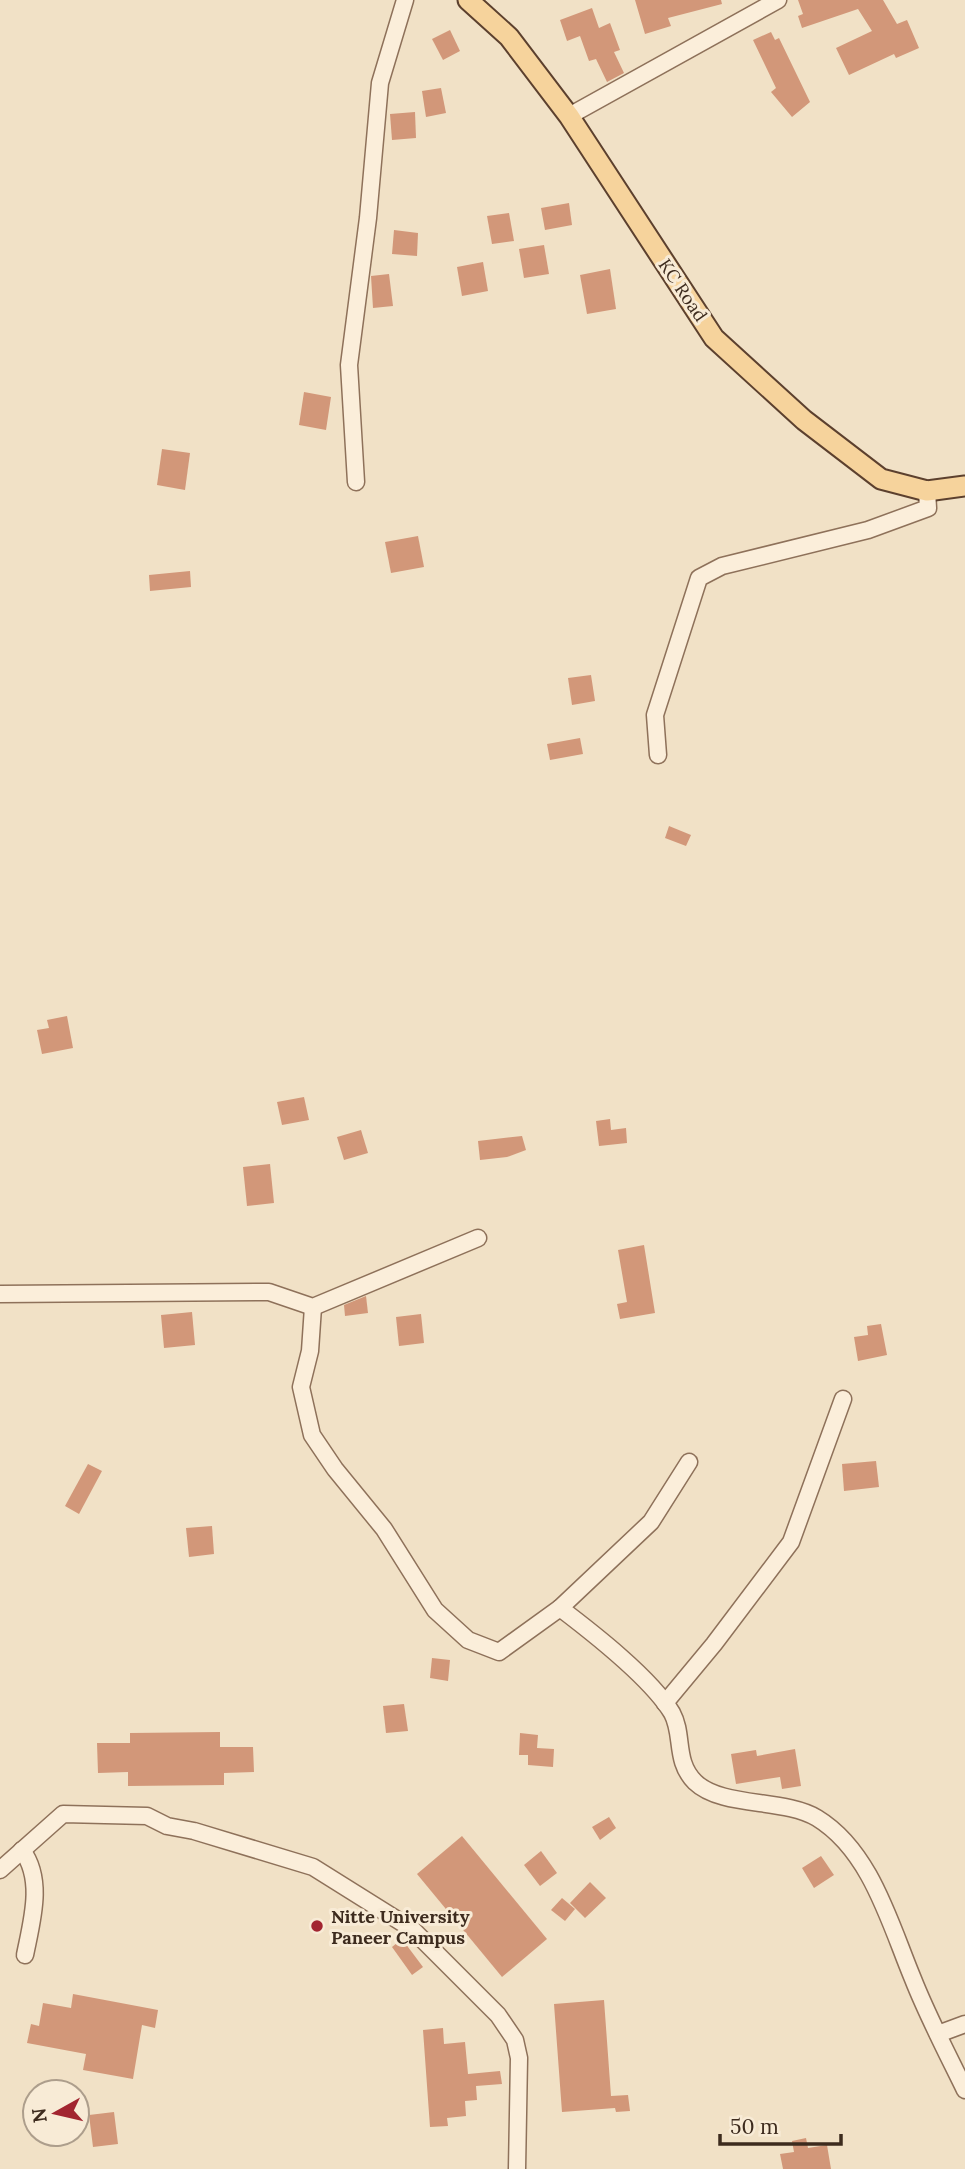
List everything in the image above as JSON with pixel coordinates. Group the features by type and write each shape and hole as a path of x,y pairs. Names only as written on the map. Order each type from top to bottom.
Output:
{"main road":[{"name":"KC Road","path":"468,0 509,37 569,116 714,338 804,420 881,479 927,491 965,486"}],"street":[{"path":"356,482 349,365 368,218 380,82 405,0"},
{"path":"569,116 778,0"},
{"path":"658,754 655,715 699,578 722,566 868,530 928,508 927,491"},
{"path":"0,1294 269,1292 313,1307 478,1238"},
{"path":"313,1307 310,1351 301,1387 312,1435 384,1529 435,1610 468,1640 499,1652 560,1608 651,1522 689,1462"},
{"path":"665,1703 715,1644 791,1542 843,1399"},
{"path":"560,1608 622,1660 665,1703 674,1717 684,1768 697,1784 723,1795 815,1817 846,1841 884,1905 938,2034 965,2090"},
{"path":"0,1870 63,1814 147,1816 167,1826 194,1831 313,1867 412,1929 498,2015 515,2039 519,2058 517,2169"},
{"path":"22,1850 32,1864 35,1906 25,1955"},
{"path":"938,2034 965,2024"}],"building":[{"path":"635,0 721,0 722,4 668,18 671,26 645,34"},
{"path":"798,0 883,0 897,24 907,20 919,48 896,58 894,54 849,75 836,48 872,31 858,9 802,28 798,16 803,14"},
{"path":"592,8 599,28 610,23 620,50 614,52 624,73 607,82 596,59 589,61 580,36 567,41 560,20"},
{"path":"450,30 460,51 443,60 432,39"},
{"path":"771,32 775,40 779,38 810,102 792,117 771,92 776,88 753,40"},
{"path":"441,88 446,113 426,117 422,91"},
{"path":"415,112 416,138 392,140 390,114"},
{"path":"569,203 572,225 545,230 541,208"},
{"path":"509,213 514,241 492,244 487,216"},
{"path":"394,230 418,233 417,256 392,254"},
{"path":"544,245 549,274 524,278 519,249"},
{"path":"483,262 488,291 462,296 457,267"},
{"path":"610,269 616,309 587,314 580,275"},
{"path":"389,274 393,306 373,308 371,276"},
{"path":"304,392 331,397 326,430 299,425"},
{"path":"162,449 190,453 185,490 157,485"},
{"path":"418,536 424,567 391,573 385,542"},
{"path":"190,571 191,587 150,591 149,575"},
{"path":"591,675 595,701 572,705 568,678"},
{"path":"580,738 583,754 550,760 547,744"},
{"path":"669,826 691,835 686,846 665,838"},
{"path":"67,1016 73,1048 42,1054 37,1030 49,1028 47,1020"},
{"path":"304,1097 309,1120 282,1125 277,1102"},
{"path":"610,1119 611,1130 626,1128 627,1143 599,1146 596,1121"},
{"path":"361,1130 368,1153 344,1160 337,1137"},
{"path":"522,1136 526,1150 507,1157 480,1160 478,1141"},
{"path":"270,1164 274,1203 247,1206 243,1167"},
{"path":"644,1245 655,1313 620,1319 617,1304 627,1302 618,1250"},
{"path":"366,1296 368,1313 345,1316 344,1305"},
{"path":"192,1312 195,1345 164,1348 161,1315"},
{"path":"421,1314 424,1343 399,1346 396,1317"},
{"path":"881,1324 887,1355 858,1361 854,1337 868,1335 867,1326"},
{"path":"876,1461 879,1487 844,1491 842,1464"},
{"path":"88,1464 102,1471 79,1514 65,1506"},
{"path":"212,1526 214,1554 189,1557 186,1528"},
{"path":"432,1658 450,1660 448,1681 430,1678"},
{"path":"404,1704 408,1731 386,1733 383,1706"},
{"path":"220,1732 220,1747 253,1747 254,1772 224,1773 224,1785 128,1786 128,1772 98,1773 97,1743 130,1743 130,1733"},
{"path":"520,1733 538,1735 537,1748 554,1749 553,1767 528,1765 528,1755 519,1755"},
{"path":"795,1749 801,1786 782,1789 780,1777 736,1784 731,1754 756,1750 757,1756"},
{"path":"609,1817 616,1828 600,1840 592,1827"},
{"path":"462,1836 547,1939 502,1977 417,1874"},
{"path":"541,1851 557,1873 540,1886 524,1865"},
{"path":"821,1856 834,1875 814,1888 802,1868"},
{"path":"590,1882 606,1898 585,1918 570,1903"},
{"path":"562,1898 575,1909 565,1921 551,1910"},
{"path":"402,1939 423,1967 412,1975 392,1947"},
{"path":"73,1994 158,2010 155,2028 142,2025 133,2079 83,2070 86,2054 27,2043 31,2024 39,2026 43,2003 71,2008"},
{"path":"604,2000 611,2096 628,2095 630,2111 616,2112 615,2108 562,2112 554,2004"},
{"path":"443,2028 444,2044 465,2042 468,2074 500,2071 502,2084 476,2086 477,2100 465,2101 466,2116 447,2118 448,2126 430,2127 423,2030"},
{"path":"114,2112 118,2144 93,2147 91,2115"},
{"path":"806,2138 808,2148 827,2145 831,2169 783,2169 780,2154 794,2152 792,2141"}],"place":[{"name":"Nitte University Paneer Campus","path":"317,1926"}]}
